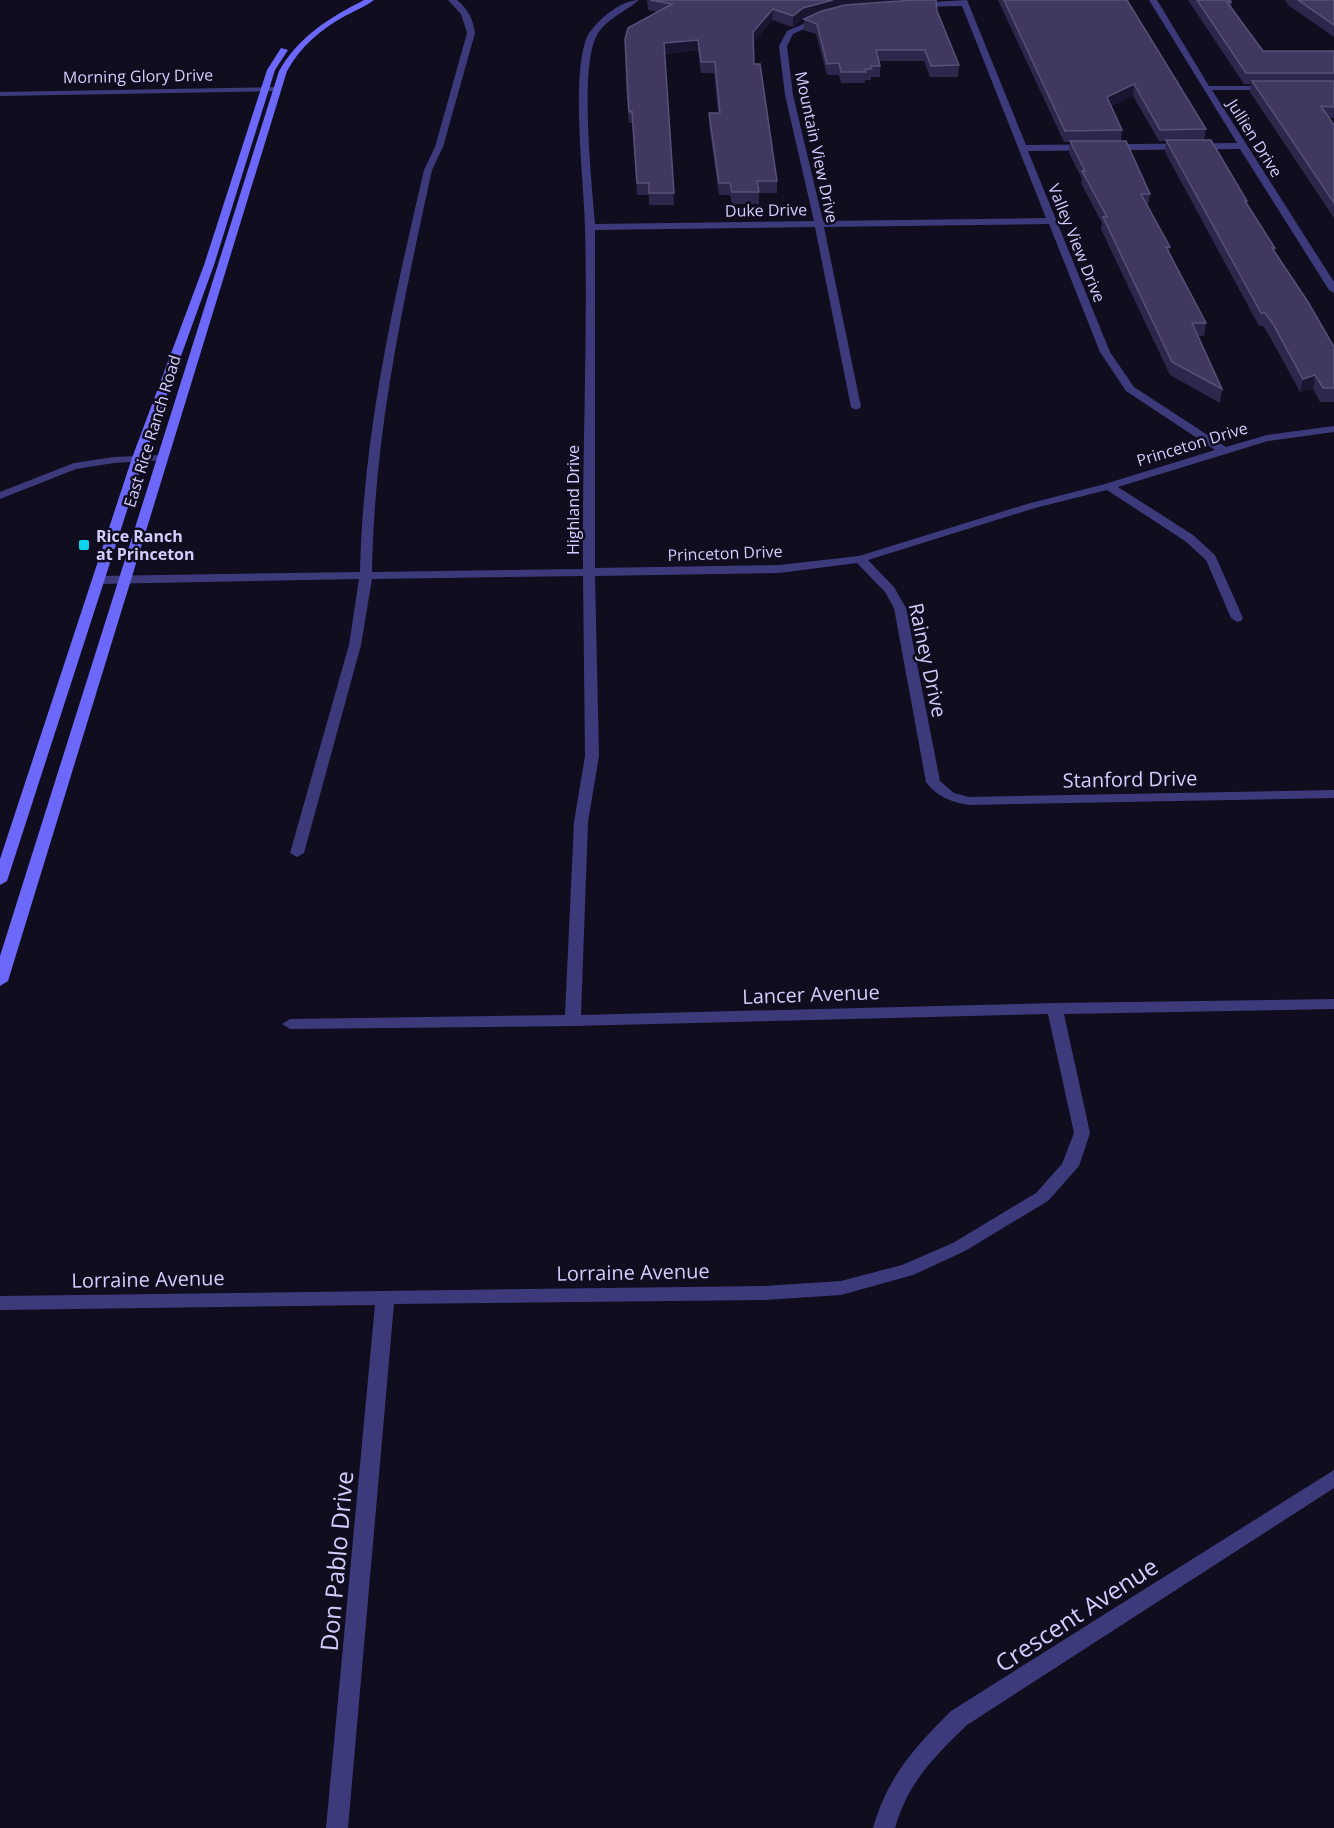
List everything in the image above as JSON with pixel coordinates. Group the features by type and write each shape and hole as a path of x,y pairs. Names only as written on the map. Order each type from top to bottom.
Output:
{"main road":[{"name":"East Rice Ranch Road","path":"0,981 161,458 270,92 271,70 288,45 314,24 358,0"},
{"name":"East Rice Ranch Road","path":"0,881 138,458 270,92 298,46 324,25 370,0"}],"street":[{"path":"297,853 355,645 366,576 367,512 392,329 428,170 439,147 471,33 469,19 459,5 452,0"},
{"name":"Highland Drive","path":"573,1021 581,822 592,756 590,227 584,110 585,62 592,36 599,27 635,0"},
{"name":"Jullien Drive","path":"1153,0 1242,146 1334,290"},
{"path":"901,5 963,2"},
{"name":"Valley View Drive","path":"963,2 1105,352 1115,370 1130,389 1224,451"},
{"name":"Mountain View Drive","path":"829,16 790,33 783,46 789,95 807,166 856,407"},
{"path":"1206,88 1276,88"},
{"name":"Morning Glory Drive","path":"0,94 270,92"},
{"name":"Morning Glory Drive","path":"0,100 270,92"},
{"path":"1023,148 1242,146"},
{"name":"Duke Drive","path":"590,227 1051,221"},
{"name":"Princeton Drive","path":"98,580 779,569 860,560 1031,506 1109,486 1267,438 1334,429"},
{"path":"0,496 74,466 138,458 161,458"},
{"path":"1109,486 1189,538 1211,558 1237,618"},
{"name":"Rainey Drive","path":"860,560 890,590 900,608 933,782"},
{"name":"Stanford Drive","path":"933,782 942,792 954,799 969,801 1334,794"},
{"name":"Lancer Avenue","path":"290,1024 573,1021 1055,1008 1334,1004"},
{"name":"Lorraine Avenue","path":"0,1303 764,1293 841,1288 907,1270 959,1247 1042,1197 1070,1166 1082,1133 1055,1008"},
{"name":"Don Pablo Drive","path":"337,1828 385,1298"},
{"name":"Crescent Avenue","path":"884,1828 889,1804 910,1767 959,1719 1334,1478"}],"building":[{"path":"650,0 833,0 803,8 793,16 773,9 753,32 754,64 760,64 777,181 757,181 759,192 732,192 730,183 719,183 709,113 720,113 715,62 701,62 698,40 664,43 674,193 649,193 649,183 637,183 632,111 629,112 625,39 628,28 672,4"},
{"path":"936,0 937,11 959,65 931,66 925,50 876,50 880,66 871,66 871,69 865,69 866,72 841,72 839,63 827,64 817,24 804,19 845,5"},
{"path":"1004,0 1127,0 1206,129 1160,130 1134,84 1107,97 1122,130 1065,131"},
{"path":"1197,0 1229,0 1231,2 1227,2 1263,51 1334,51 1334,73 1246,73"},
{"path":"1298,0 1334,0 1334,25"},
{"path":"1252,81 1334,81 1334,107 1321,106 1334,125 1334,203"},
{"path":"1166,140 1211,140 1247,201 1245,201 1275,248 1272,248 1308,302 1334,347 1334,388 1323,388 1315,375 1303,379 1273,324 1265,313 1261,313"},
{"path":"1070,141 1126,141 1150,194 1141,194 1170,247 1166,247 1206,323 1192,323 1222,389 1172,362 1103,217 1107,217 1082,171 1085,171"}],"place":[{"name":"Rice Ranch at Princeton","path":"84,545"}]}
